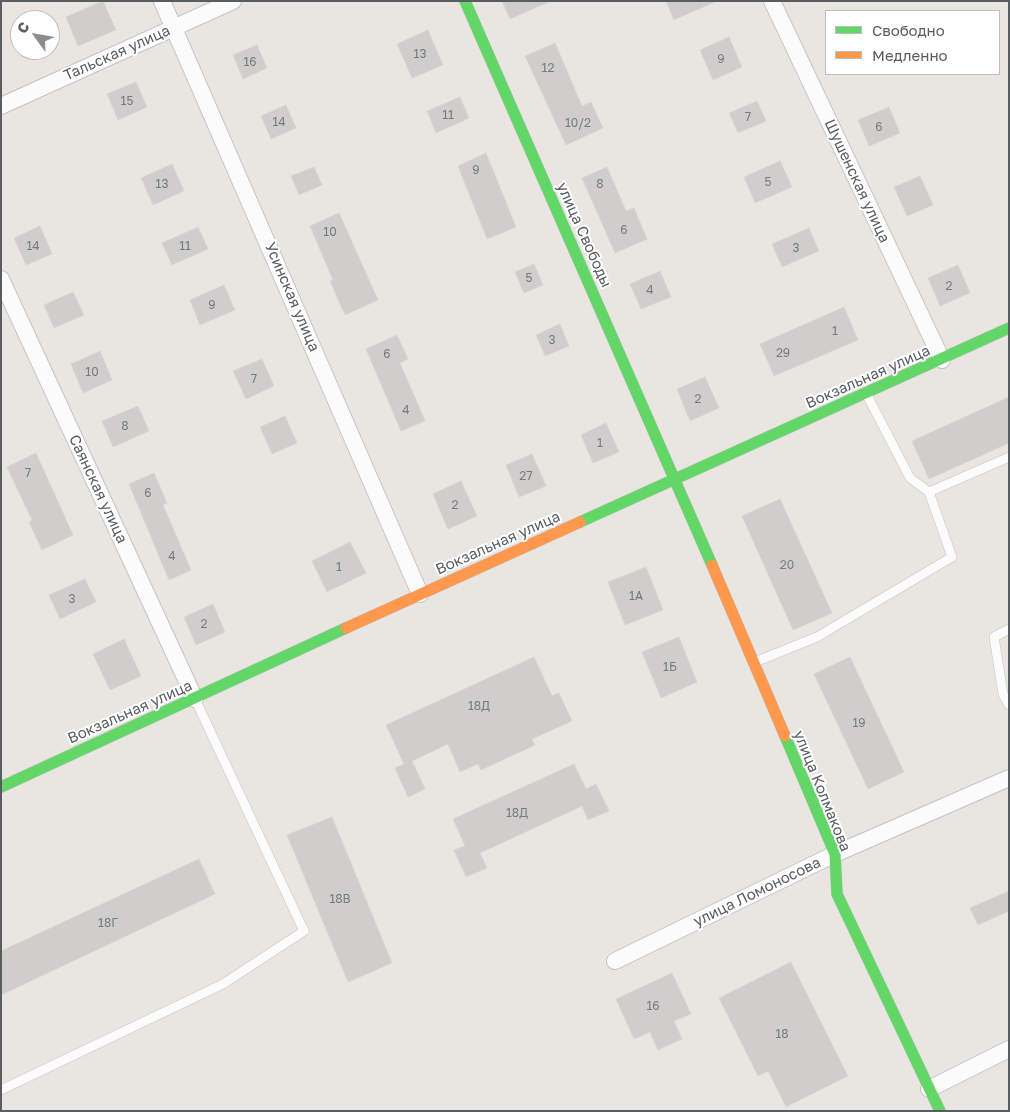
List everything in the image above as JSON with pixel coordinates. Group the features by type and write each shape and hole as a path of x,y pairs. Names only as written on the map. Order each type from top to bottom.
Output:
{"street":[{"name":"Усинская улица","path":"162,1 420,594"},
{"name":"Тальская улица","path":"1,106 233,1"},
{"name":"улица Свободы","path":"465,1 676,480"},
{"name":"Шушенская улица","path":"772,1 942,360"},
{"name":"Саянская улица","path":"1,279 195,700"},
{"name":"Вокзальная улица","path":"1,787 195,700 420,594 942,360 1009,328"},
{"name":"улица Колмакова","path":"676,480 835,854 837,894 940,1111"},
{"name":"улица Ломоносова","path":"616,961 835,854 1009,778"},
{"path":"929,1089 1009,1049"}],"lane":[{"path":"753,663 817,637 952,557 929,492 910,478 866,394"},
{"path":"929,492 1009,457"},
{"path":"1009,629 994,637 1003,694 1009,705"},
{"path":"1,1090 223,984 304,931 195,700"}],"building":[{"path":"103,1 116,30 78,46 66,17"},
{"path":"502,1 551,1 510,19"},
{"path":"666,1 717,1 674,20"},
{"path":"428,30 443,65 412,78 397,44"},
{"path":"729,37 742,67 713,80 700,50"},
{"path":"555,43 582,106 591,102 603,128 566,145 525,56"},
{"path":"257,45 267,68 243,79 233,55"},
{"path":"136,82 147,107 118,120 107,94"},
{"path":"460,97 469,118 436,133 427,111"},
{"path":"757,101 766,121 738,133 729,113"},
{"path":"286,105 296,128 271,139 261,116"},
{"path":"889,107 900,133 869,146 858,120"},
{"path":"486,153 516,227 487,239 458,166"},
{"path":"780,161 792,187 755,203 744,177"},
{"path":"172,164 184,191 153,205 141,178"},
{"path":"314,167 322,185 299,195 291,176"},
{"path":"607,167 626,211 634,208 647,239 615,253 582,178"},
{"path":"920,176 933,205 907,216 894,187"},
{"path":"339,213 378,300 345,315 330,281 333,280 310,226"},
{"path":"40,226 52,254 26,265 14,238"},
{"path":"198,227 208,249 172,265 162,243"},
{"path":"809,228 819,251 782,267 772,244"},
{"path":"534,264 543,285 524,293 515,272"},
{"path":"958,265 970,293 940,306 928,278"},
{"path":"660,271 671,297 641,309 630,284"},
{"path":"224,285 235,310 200,325 190,300"},
{"path":"73,292 84,315 54,328 44,305"},
{"path":"844,307 858,340 774,376 760,344"},
{"path":"560,324 569,346 545,356 536,335"},
{"path":"397,335 408,359 400,363 425,421 401,431 366,349"},
{"path":"100,351 112,380 83,393 71,364"},
{"path":"262,359 274,386 246,399 233,371"},
{"path":"705,377 719,408 690,421 677,389"},
{"path":"1009,397 1009,443 929,479 912,441"},
{"path":"138,406 149,431 113,447 102,421"},
{"path":"285,416 297,443 272,454 260,427"},
{"path":"606,423 619,452 593,463 581,435"},
{"path":"36,453 73,535 42,550 29,522 32,520 7,467"},
{"path":"532,454 546,486 519,497 506,465"},
{"path":"154,473 167,503 163,505 191,570 169,580 129,484"},
{"path":"461,481 477,516 448,529 433,494"},
{"path":"780,499 832,613 793,630 742,516"},
{"path":"350,542 366,573 327,592 312,561"},
{"path":"646,567 663,610 625,625 608,582"},
{"path":"85,579 96,602 60,619 49,595"},
{"path":"213,604 225,632 196,645 184,617"},
{"path":"679,637 697,682 661,698 642,652"},
{"path":"124,639 141,676 110,690 93,654"},
{"path":"534,657 552,696 559,693 572,721 532,739 535,745 481,770 478,764 460,772 448,744 412,761 425,789 408,797 395,768 404,764 386,725"},
{"path":"850,657 904,772 868,789 814,674"},
{"path":"574,764 586,789 596,784 609,811 588,820 582,806 480,853 487,868 466,877 454,850 465,846 453,819"},
{"path":"332,817 392,963 348,982 287,835"},
{"path":"199,859 215,894 1,995 1,951"},
{"path":"1009,891 1009,911 978,925 970,908"},
{"path":"791,962 848,1076 786,1107 768,1071 758,1076 719,998"},
{"path":"672,973 691,1014 674,1021 682,1039 658,1050 650,1032 634,1039 616,999"}],"traffic: fast":[{"path":"465,1 712,565"},
{"path":"580,522 1009,328"},
{"path":"1,787 346,628"},
{"path":"785,736 835,854 837,894 940,1111"}],"traffic: slow":[{"path":"346,628 580,522"},
{"path":"712,565 785,736"}]}
